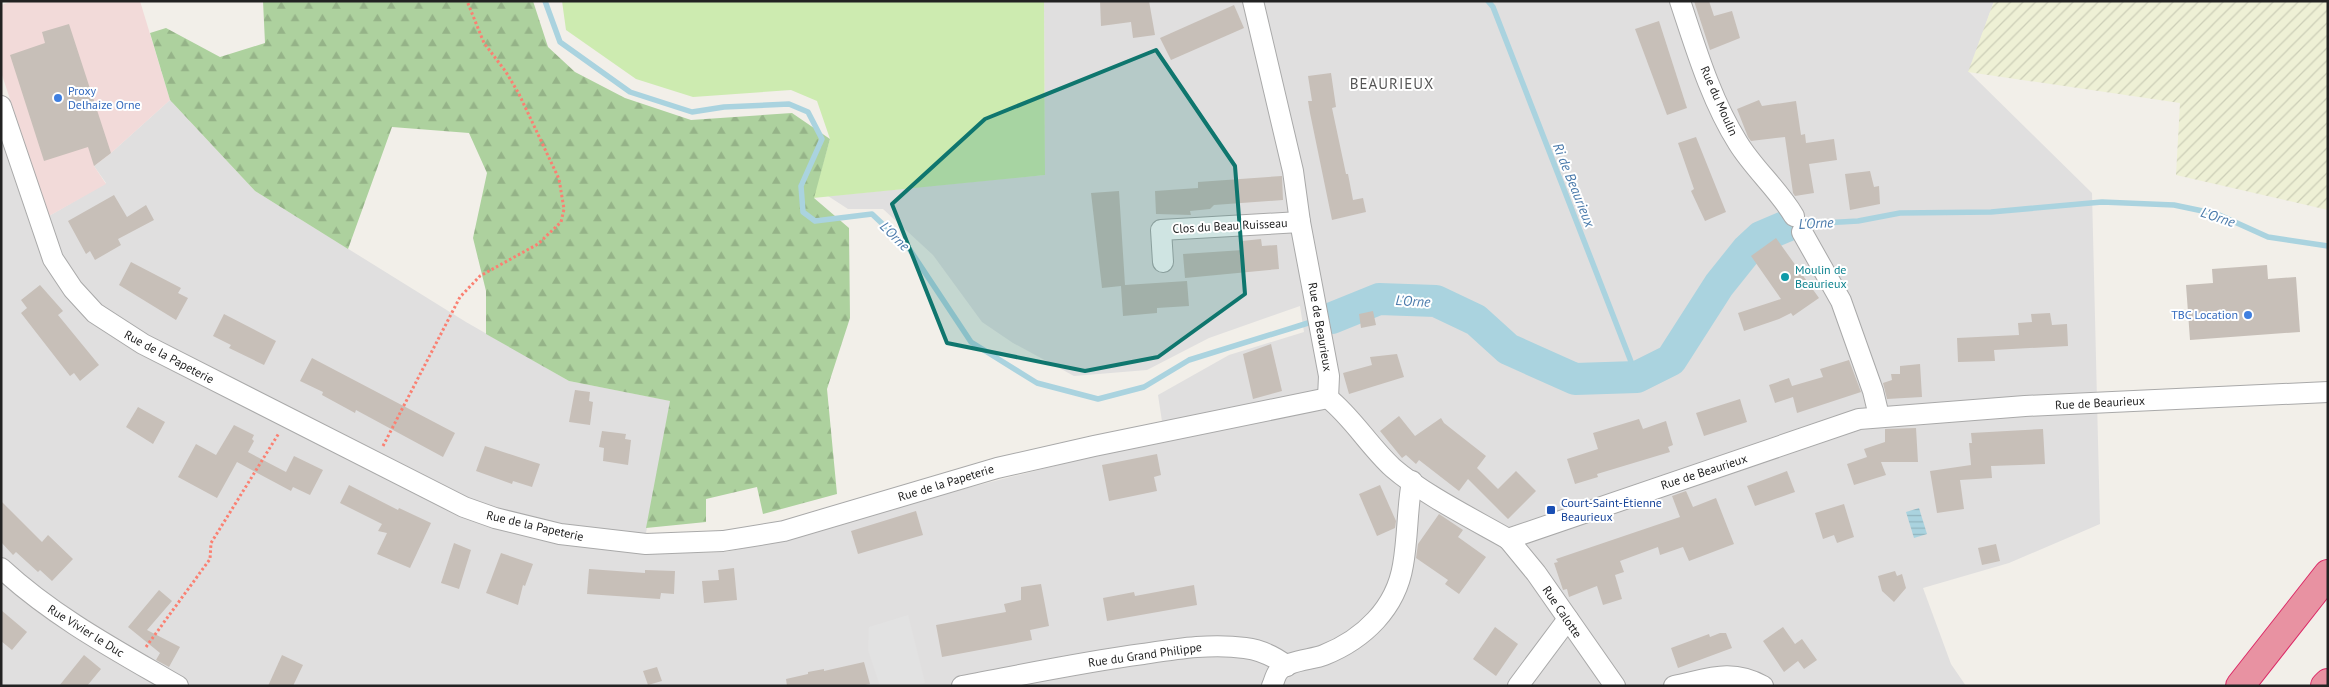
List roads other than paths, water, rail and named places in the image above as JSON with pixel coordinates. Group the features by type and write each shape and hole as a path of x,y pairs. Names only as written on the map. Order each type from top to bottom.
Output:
{"highway":[{"path":"2240,686 2328,574"},
{"path":"2325,686 2328,683"}],"street":[{"name":"Rue de Beaurieux","path":"1253,1 1293,171 1300,222 1329,376 1328,398"},
{"name":"Rue du Moulin","path":"1680,1 1701,61 1729,128 1747,156 1798,224 1840,301 1873,391 1879,416"},
{"name":"Rue de la Papeterie","path":"1,106 53,259 73,289 95,313 125,334 374,463 464,507 521,526 614,542 698,543 723,541 784,531 997,468 1103,444 1328,398"},
{"name":"Clos du Beau Ruisseau","path":"1162,262 1161,230 1300,222"},
{"name":"Rue de Beaurieux","path":"1508,538 1859,419 1879,416 2328,392"},
{"path":"1328,398 1343,410 1393,468 1508,538"},
{"path":"1272,686 1279,670 1324,655 1353,640 1376,622 1386,608 1398,585 1403,566 1412,481"},
{"name":"Rue Calotte","path":"1508,538 1568,619 1610,682 1615,686"},
{"name":"Rue Vivier le Duc","path":"1,568 46,606 178,686"},
{"path":"1518,686 1568,619"},
{"name":"Rue du Grand Philippe","path":"962,686 1112,658 1215,646 1258,651 1287,666"},
{"path":"1674,686 1728,674 1743,676 1764,686"}],"water":[{"path":"1919,508 1927,534 1914,538 1906,512"}],"waterway":[{"name":"L'Orne","path":"545,1 560,42 630,92 692,112 724,107 789,104 808,112 822,139 801,186 803,212 815,221 872,214 910,250 971,342 1037,383 1098,399 1144,387 1189,360 1308,323"},
{"name":"Ri de Beaurieux","path":"1488,1 1493,7 1637,377"},
{"name":"L'Orne","path":"1789,225 1858,221 1900,213 1991,212 2102,202 2174,205 2217,214 2268,237 2328,246"},
{"name":"L'Orne","path":"1332,318 1379,299 1436,301 1476,320 1508,349 1575,379 1637,377 1671,360 1719,285 1747,250 1761,237 1789,225"}],"place":[{"name":"Proxy Delhaize Orne","path":"58,98"},
{"name":"Moulin de Beaurieux","path":"1785,277"},
{"name":"TBC Location","path":"2248,315"},
{"name":"Court-Saint-Étienne Beaurieux","path":"1551,510"}],"district":[{"name":"BEAURIEUX","path":"1392,84"}]}
